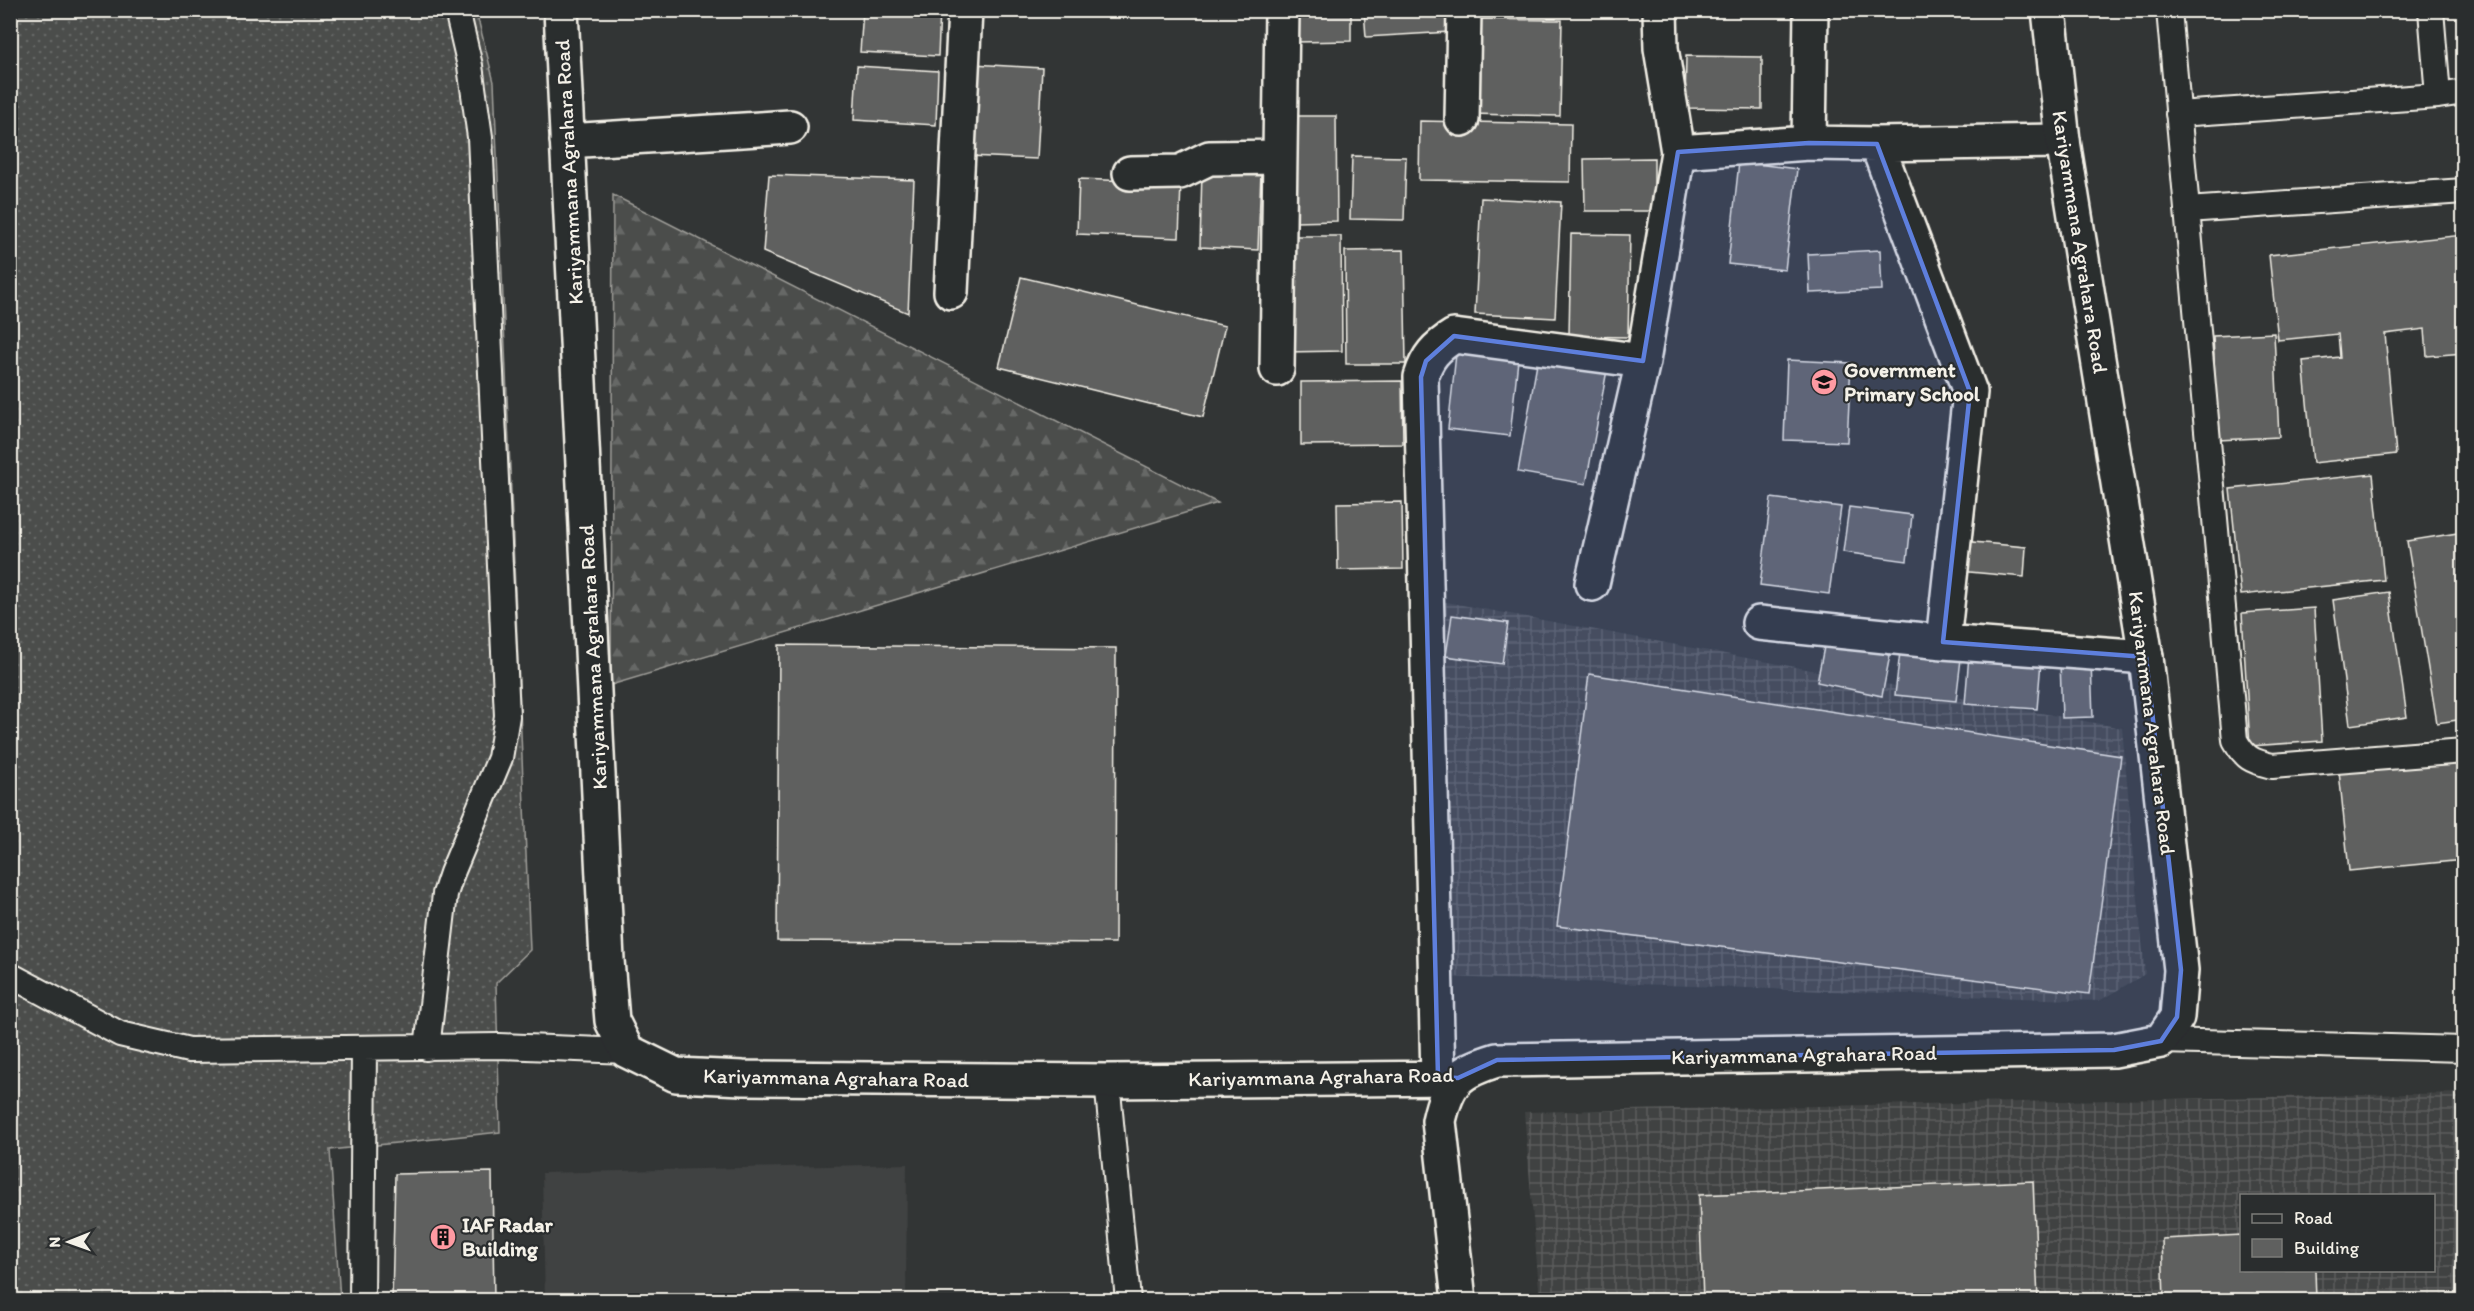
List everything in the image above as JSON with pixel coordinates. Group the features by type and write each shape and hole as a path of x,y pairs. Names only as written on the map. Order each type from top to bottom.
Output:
{"street":[{"name":"Kariyammana Agrahara Road","path":"561,10 607,960 612,1021 627,1051 676,1075 1107,1081 1448,1077 1497,1060 2114,1050 2162,1041 2177,1017 2181,970 2146,657 2063,141 2049,10"},
{"path":"951,292 965,10"},
{"path":"1277,369 1282,10"},
{"path":"1462,119 1464,10"},
{"path":"1592,584 1643,361 1678,152 1661,48 1660,10"},
{"path":"1809,142 1811,10"},
{"path":"567,141 790,127"},
{"path":"1678,152 1809,142 1877,144 2063,141"},
{"path":"1877,144 1970,392 1943,642"},
{"path":"1130,173 1180,172 1209,158 1280,157"},
{"path":"1459,1300 1439,1121 1448,1077 1421,376 1426,360 1438,346 1454,336 1643,361"},
{"path":"1759,623 1943,642 2146,657"}],"lane":[{"path":"427,1048 446,894 452,873 500,758 507,716 480,137 470,66 457,10"},
{"path":"2169,10 2235,740 2243,754 2256,762 2271,766 2463,751"},
{"path":"2431,10 2438,96"},
{"path":"2178,114 2438,96 2463,92"},
{"path":"2187,210 2463,192"},
{"path":"10,975 120,1034 189,1050 499,1046 627,1051"},
{"path":"2162,1041 2463,1049"},
{"path":"363,1300 364,1048"},
{"path":"1107,1081 1128,1300"}],"highlighted area":[{"path":"1809,143 1877,144 1970,392 1943,642 2146,657 2181,970 2177,1017 2161,1041 2114,1050 1497,1060 1458,1078 1438,1077 1421,377 1426,361 1454,336 1643,361 1678,152"}],"shaded area":[{"path":"1441,601 2122,728 2145,974 2099,1001 1448,977"},
{"path":"2463,1093 2463,1300 1540,1300 1524,1112"},
{"path":"907,1164 906,1300 545,1300 542,1173"}],"green space":[{"path":"10,11 476,11 494,82 530,950 496,983 500,1132 330,1150 340,1300 11,1300"},
{"path":"613,195 1218,503 611,685"}],"building":[{"path":"863,10 940,10 938,56 860,52"},
{"path":"1364,10 1449,10 1450,32 1366,37"},
{"path":"1351,11 1351,41 1296,42 1296,12"},
{"path":"1472,19 1562,20 1560,116 1471,114"},
{"path":"1686,56 1762,57 1762,109 1685,108"},
{"path":"973,64 1042,68 1037,159 969,156"},
{"path":"857,66 938,71 936,125 854,120"},
{"path":"1295,116 1336,116 1337,221 1295,222"},
{"path":"1420,121 1571,124 1570,182 1419,180"},
{"path":"1352,156 1406,157 1404,220 1350,219"},
{"path":"1654,158 1654,211 1585,211 1584,159"},
{"path":"1739,162 1797,169 1785,270 1728,264"},
{"path":"1202,171 1261,172 1258,250 1200,247"},
{"path":"769,175 914,180 908,313 763,252"},
{"path":"1079,179 1181,183 1179,238 1077,234"},
{"path":"1481,198 1561,202 1555,318 1475,314"},
{"path":"1571,234 1630,235 1628,337 1569,336"},
{"path":"2464,235 2464,353 2427,356 2425,329 2385,334 2396,454 2313,463 2303,361 2340,357 2338,334 2278,340 2269,255"},
{"path":"1285,236 1341,236 1342,351 1286,352"},
{"path":"1404,250 1406,364 1346,364 1345,251"},
{"path":"1880,250 1882,290 1810,293 1808,254"},
{"path":"1021,277 1225,326 1203,417 999,367"},
{"path":"2274,333 2279,437 2218,440 2213,336"},
{"path":"1456,354 1518,360 1510,436 1448,429"},
{"path":"1538,358 1607,370 1586,484 1518,472"},
{"path":"1787,360 1851,363 1847,442 1784,440"},
{"path":"1402,381 1403,444 1301,445 1301,382"},
{"path":"2373,474 2384,580 2241,595 2230,489"},
{"path":"1771,498 1841,507 1829,594 1760,585"},
{"path":"1402,502 1403,569 1338,570 1337,503"},
{"path":"1849,507 1912,515 1907,561 1843,552"},
{"path":"2464,532 2464,719 2437,723 2407,541"},
{"path":"1962,541 2026,547 2024,577 1959,571"},
{"path":"2389,592 2407,717 2350,725 2333,600"},
{"path":"2314,608 2322,741 2250,746 2242,613"},
{"path":"1452,615 1508,623 1502,664 1446,656"},
{"path":"1825,642 1890,655 1882,696 1817,682"},
{"path":"779,645 1116,648 1115,943 777,941"},
{"path":"1900,652 1961,659 1956,701 1895,695"},
{"path":"1969,655 2041,662 2037,709 1965,704"},
{"path":"2091,662 2093,717 2062,718 2060,663"},
{"path":"1589,674 2121,756 2089,994 1557,926"},
{"path":"2459,759 2464,811 2464,860 2349,871 2339,771"},
{"name":"IAF Radar Building","path":"492,1172 494,1300 392,1300 395,1174"},
{"path":"2033,1181 2038,1300 1703,1300 1699,1195"},
{"path":"2240,1235 2240,1272 2315,1272 2316,1300 2164,1300 2162,1239"}],"place":[{"name":"Government Primary School","path":"1824,382"},
{"name":"IAF Radar Building","path":"443,1237"}]}
